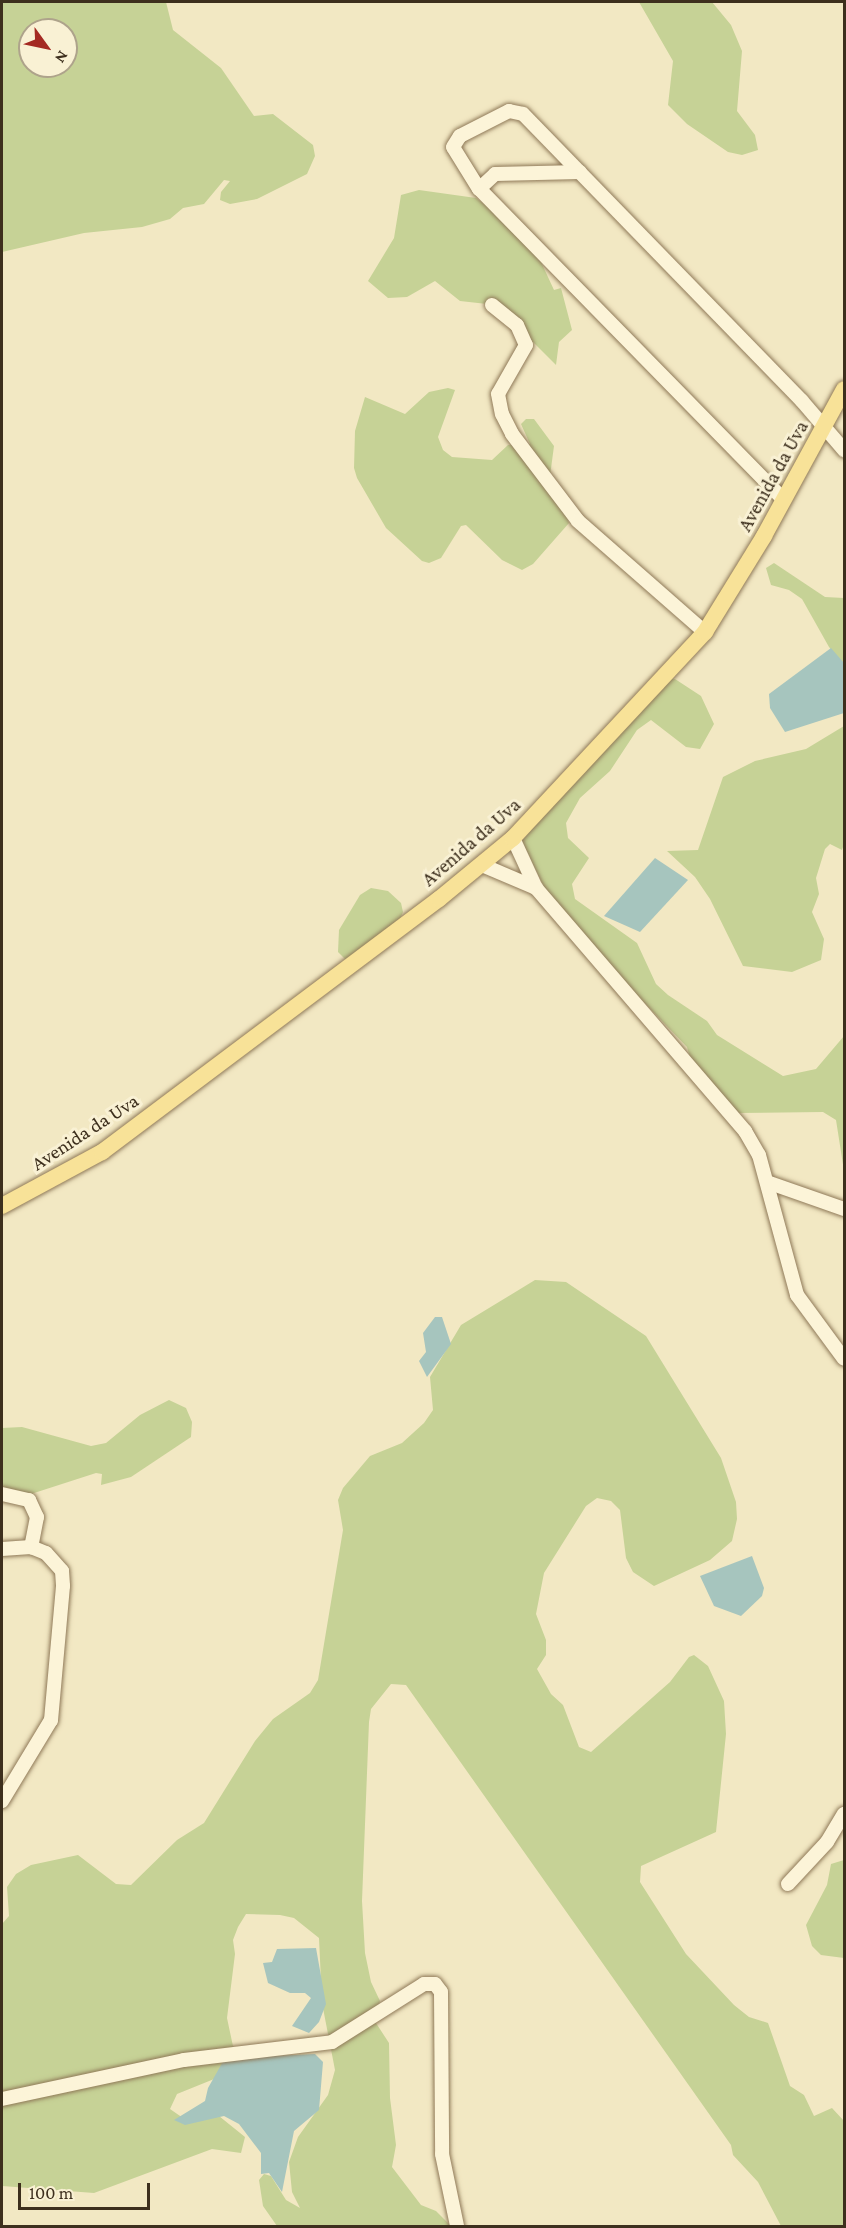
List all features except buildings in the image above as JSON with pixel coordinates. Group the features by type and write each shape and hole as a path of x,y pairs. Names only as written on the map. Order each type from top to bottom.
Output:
{"main road":[{"name":"Avenida da Uva","path":"2,1206 102,1152 482,865 513,838 705,633 784,500 844,389"}],"street":[{"path":"784,500 479,189 458,159 454,144 509,111 524,114 825,425 844,450"},
{"path":"479,189 495,174 580,172"},
{"path":"492,305 517,325 526,345 498,394 502,414 512,434 578,521 705,633"},
{"path":"513,838 536,888 726,1107 759,1155 797,1294 844,1359"},
{"path":"482,865 536,888"},
{"path":"768,1182 844,1209"},
{"path":"2,1494 30,1500 37,1517 31,1548"},
{"path":"2,1549 31,1548 46,1553 62,1571 53,1704 44,1735 2,1801"},
{"path":"788,1884 827,1842 844,1814"},
{"path":"2,2099 184,2060 332,2042 424,1984 435,1984 441,1992 442,2154 457,2226"}],"green space":[{"path":"2,2 166,2 173,30 221,68 254,116 273,114 313,145 315,156 307,174 257,199 230,204 220,200 221,192 230,181 224,180 204,204 183,208 170,219 142,227 84,233 2,252"},
{"path":"639,2 712,2 731,25 742,51 737,111 755,135 758,150 742,155 728,152 687,124 668,105 673,61"},
{"path":"419,190 476,198 495,212 541,262 554,290 561,288 572,330 559,342 556,365 496,305 460,301 435,281 407,297 388,298 368,281 394,238 401,195"},
{"path":"448,388 455,390 438,437 443,450 452,457 492,460 508,445 530,444 521,424 526,419 534,419 554,446 550,476 569,523 533,564 522,570 502,560 466,525 461,526 441,558 429,563 422,561 386,528 357,478 354,468 355,431 365,397 405,414 429,392"},
{"path":"774,563 825,597 844,598 844,665 829,647 802,599 789,590 771,585 766,568"},
{"path":"661,676 675,679 701,696 714,724 700,749 686,747 651,720 637,730 610,771 580,798 566,823 568,838 589,858 572,884 575,899 637,943 656,984 668,995 707,1021 717,1035 783,1076 816,1069 844,1036 844,1171 836,1120 823,1112 737,1113 691,1061 687,1047 555,910 522,841 637,698"},
{"path":"844,726 844,844 842,850 830,844 825,849 816,878 819,894 812,912 824,939 821,960 792,972 743,966 710,899 695,877 667,851 698,850 723,777 755,761 806,749"},
{"path":"371,888 388,891 401,903 403,912 396,928 347,961 338,952 339,930 360,895"},
{"path":"535,1280 566,1282 646,1336 721,1458 736,1502 737,1519 732,1541 710,1560 654,1586 633,1572 626,1558 620,1510 611,1501 597,1498 586,1506 544,1573 536,1614 546,1640 546,1655 537,1669 551,1694 563,1705 579,1747 591,1752 670,1682 689,1657 694,1655 708,1666 724,1701 726,1734 716,1832 641,1866 640,1882 686,1954 734,2005 749,2017 768,2023 790,2086 804,2095 814,2116 832,2108 844,2121 844,2226 781,2226 758,2182 733,2155 731,2145 406,1685 391,1684 371,1709 369,1722 362,1901 365,1953 371,1982 380,2001 374,2020 389,2043 390,2098 396,2145 392,2167 421,2205 436,2211 451,2226 277,2226 263,2206 259,2180 264,2174 271,2176 286,2200 300,2208 292,2192 289,2162 298,2137 328,2095 335,2070 322,2003 319,1938 294,1918 280,1915 246,1914 238,1927 233,1940 235,1954 227,2018 234,2051 224,2075 177,2094 170,2109 183,2118 219,2116 245,2137 241,2153 212,2149 94,2193 2,2186 2,1924 9,1916 7,1887 16,1874 31,1865 78,1855 116,1884 131,1885 177,1840 204,1823 255,1741 273,1719 310,1693 318,1680 343,1530 338,1500 343,1488 370,1456 402,1443 424,1423 433,1410 430,1377 461,1325"},
{"path":"169,1400 186,1408 192,1422 191,1437 131,1477 101,1485 102,1474 96,1473 31,1494 2,1492 2,1428 22,1427 91,1446 106,1443 140,1415"},
{"path":"844,1860 844,1958 821,1955 812,1946 806,1925 827,1885 831,1864"}],"water":[{"path":"831,648 844,663 844,713 785,732 770,708 769,694"},
{"path":"655,858 688,880 640,932 604,916"},
{"path":"435,1317 442,1317 451,1344 427,1377 419,1361 426,1352 423,1333"},
{"path":"752,1556 764,1588 762,1596 741,1616 714,1606 700,1576"},
{"path":"316,1948 326,2004 319,2022 309,2033 292,2026 311,1998 305,1993 290,1993 268,1983 263,1963 272,1962 277,1949"},
{"path":"315,2054 323,2062 319,2110 294,2131 282,2192 269,2173 261,2174 261,2153 239,2124 224,2116 185,2125 174,2120 205,2101 208,2088 225,2058"}]}
